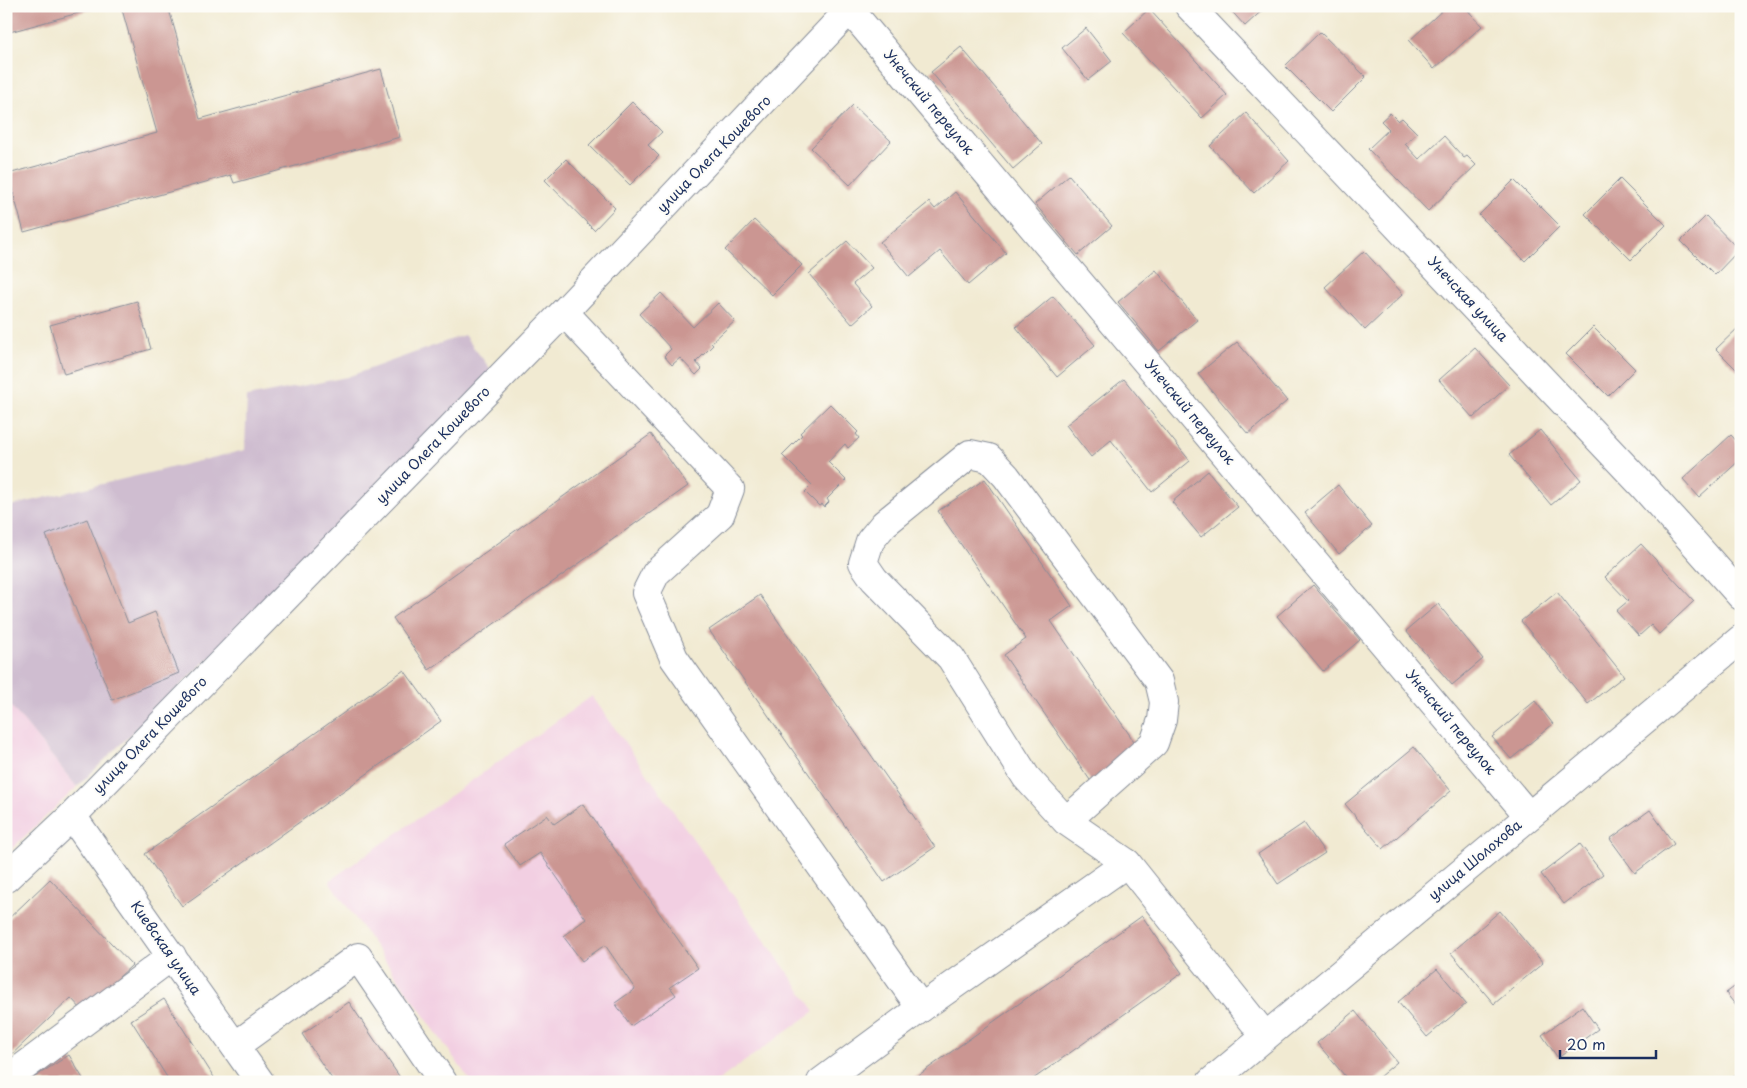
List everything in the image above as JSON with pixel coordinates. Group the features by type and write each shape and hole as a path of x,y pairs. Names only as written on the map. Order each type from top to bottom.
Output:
{"street":[{"name":"Унечская улица","path":"1189,6 1643,486 1741,596"},
{"name":"улица Олега Кошевого","path":"8,874 72,816 564,312 852,8"},
{"name":"Унечский переулок","path":"852,8 1528,815"},
{"path":"564,312 730,489 720,515 656,573 646,593 674,658 921,1008"},
{"path":"1066,821 1154,743 1162,720 1164,702 1159,681 1006,476 989,458 970,454 884,524 870,541 863,563 874,579 951,658 1026,777 1066,821 1126,863 1265,1036"},
{"name":"улица Шолохова","path":"1214,1081 1265,1036 1741,638"},
{"name":"Киевская улица","path":"72,816 260,1082"},
{"path":"821,1082 921,1008 1126,863"},
{"path":"9,1082 10,1077 172,956"},
{"path":"235,1046 358,958 443,1082"}],"shaded area":[{"path":"464,335 496,376 77,787 6,700 6,507 245,450 247,397 347,377"},
{"path":"592,696 815,1011 716,1082 471,1082 329,881"},
{"path":"6,700 77,787 6,854"}],"building":[{"path":"6,6 100,6 100,7 6,33"},
{"path":"121,6 168,6 200,119 381,69 400,137 234,183 231,175 24,232 8,174 157,133"},
{"path":"1227,6 1267,6 1245,26"},
{"path":"1447,6 1464,6 1482,26 1434,69 1409,41"},
{"path":"1149,9 1227,95 1202,118 1123,33"},
{"path":"1086,28 1112,61 1088,80 1062,48"},
{"path":"1320,32 1366,77 1331,112 1285,66"},
{"path":"961,47 1042,144 1013,169 931,72"},
{"path":"632,102 662,132 648,145 659,156 630,185 589,145"},
{"path":"853,105 891,141 850,185 811,148"},
{"path":"1246,113 1289,161 1254,193 1210,146"},
{"path":"1390,113 1398,121 1402,118 1417,133 1405,144 1419,159 1444,136 1464,158 1467,156 1476,165 1428,211 1368,149 1389,129 1381,121"},
{"path":"566,159 615,208 594,230 545,180"},
{"path":"1069,175 1112,226 1078,255 1035,204"},
{"path":"1620,179 1666,225 1631,260 1585,214"},
{"path":"1514,180 1560,226 1525,261 1479,215"},
{"path":"955,192 1006,253 968,285 940,251 909,277 880,242 929,202 935,209"},
{"path":"1706,216 1739,250 1715,275 1681,241"},
{"path":"754,220 802,265 772,295 725,250"},
{"path":"847,241 872,268 853,284 872,306 852,324 809,274"},
{"path":"1364,251 1403,294 1365,330 1325,287"},
{"path":"1156,270 1197,320 1159,351 1118,302"},
{"path":"661,293 693,327 718,303 735,321 711,343 713,345 696,362 702,369 696,375 680,358 672,365 664,356 671,349 639,314"},
{"path":"1053,296 1095,345 1057,377 1016,327"},
{"path":"137,301 151,349 64,374 50,325"},
{"path":"1741,325 1741,374 1716,349"},
{"path":"1593,327 1635,369 1608,396 1566,354"},
{"path":"1237,342 1287,401 1248,434 1198,374"},
{"path":"1475,348 1509,385 1473,418 1439,380"},
{"path":"1124,379 1190,461 1152,492 1111,440 1091,457 1066,425"},
{"path":"830,404 858,432 856,434 859,438 848,448 845,444 828,462 846,480 827,499 829,502 824,507 822,504 819,506 805,492 812,485 782,455 802,435 800,433"},
{"path":"1540,430 1581,480 1551,505 1509,455"},
{"path":"651,434 688,486 429,670 393,618"},
{"path":"1731,435 1741,446 1741,459 1699,497 1683,479"},
{"path":"1208,471 1238,507 1201,537 1172,502"},
{"path":"985,479 1072,606 1051,621 1140,750 1092,783 1004,655 1026,639 938,511"},
{"path":"1338,485 1372,526 1339,554 1305,513"},
{"path":"87,519 128,623 155,612 179,673 112,700 46,535"},
{"path":"1641,544 1694,601 1659,634 1651,625 1639,636 1616,611 1628,601 1605,577"},
{"path":"1313,585 1360,640 1323,671 1277,616"},
{"path":"1557,592 1624,676 1588,704 1521,621"},
{"path":"760,595 935,847 884,882 709,630"},
{"path":"1438,604 1483,659 1452,685 1406,631"},
{"path":"404,670 441,721 182,906 145,854"},
{"path":"1535,701 1553,724 1511,759 1492,737"},
{"path":"1414,747 1451,791 1383,849 1345,804"},
{"path":"1741,758 1741,768 1736,762"},
{"path":"583,804 698,968 670,987 676,995 631,1026 615,1003 635,989 605,945 582,961 563,936 586,919 540,853 520,866 504,844 547,815 554,824"},
{"path":"1650,810 1674,844 1635,873 1610,839"},
{"path":"1304,823 1325,853 1278,884 1258,854"},
{"path":"1580,844 1603,874 1564,904 1541,874"},
{"path":"50,879 132,965 83,1011 71,998 6,1060 6,921"},
{"path":"1500,911 1543,963 1494,1004 1451,953"},
{"path":"1142,916 1182,973 1029,1082 909,1082"},
{"path":"1437,969 1466,1004 1427,1037 1398,1002"},
{"path":"1741,982 1741,1012 1726,993"},
{"path":"164,999 217,1082 170,1082 131,1020"},
{"path":"349,1002 403,1082 334,1082 302,1034"},
{"path":"1582,1006 1598,1029 1558,1058 1542,1035"},
{"path":"1355,1011 1397,1062 1373,1082 1350,1082 1317,1043"},
{"path":"69,1055 85,1082 32,1082 30,1080"},
{"path":"1741,1071 1741,1082 1727,1082"}]}
